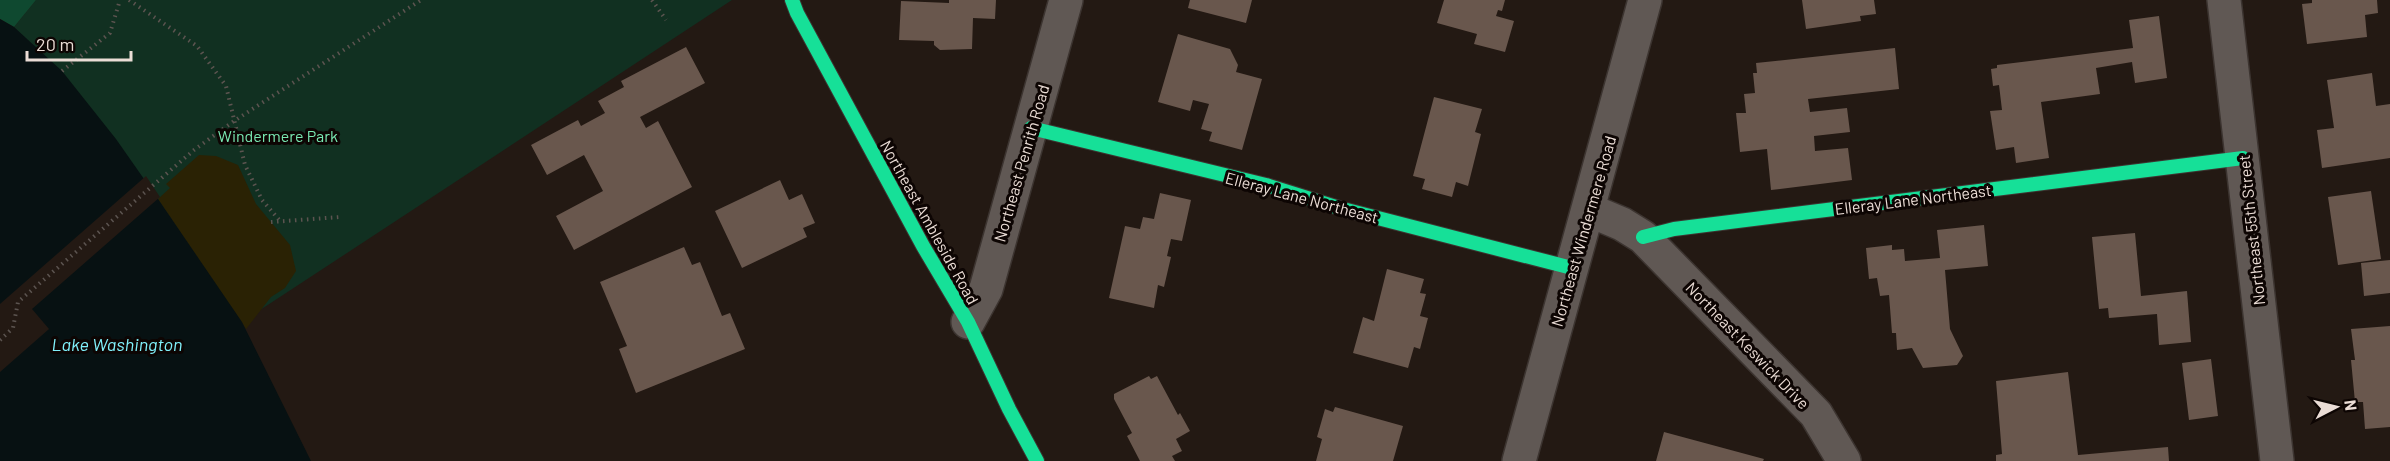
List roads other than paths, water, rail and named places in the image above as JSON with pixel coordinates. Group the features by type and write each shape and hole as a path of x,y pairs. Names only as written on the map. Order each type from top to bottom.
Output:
{"street":[{"name":"Northeast Ambleside Road","path":"792,0 923,246 968,322 1009,409 1037,461"},
{"name":"Northeast Penrith Road","path":"968,322 986,289 1066,0"},
{"name":"Northeast Windermere Road","path":"1519,461 1645,0"},
{"name":"Northeast 55th Street","path":"2224,0 2277,461"},
{"name":"Elleray Lane Northeast","path":"1031,128 1266,185 1339,208 1572,268"},
{"name":"Elleray Lane Northeast","path":"1642,237 1674,229 2243,158"},
{"path":"1589,210 1622,224 1642,237"},
{"name":"Northeast Keswick Drive","path":"1642,237 1816,414 1844,461"}],"water":[{"name":"Lake Washington","path":"0,19 14,27 62,71 116,139 242,322 311,461 0,461"}],"park label":[{"name":"Windermere Park","path":"278,135"}]}
